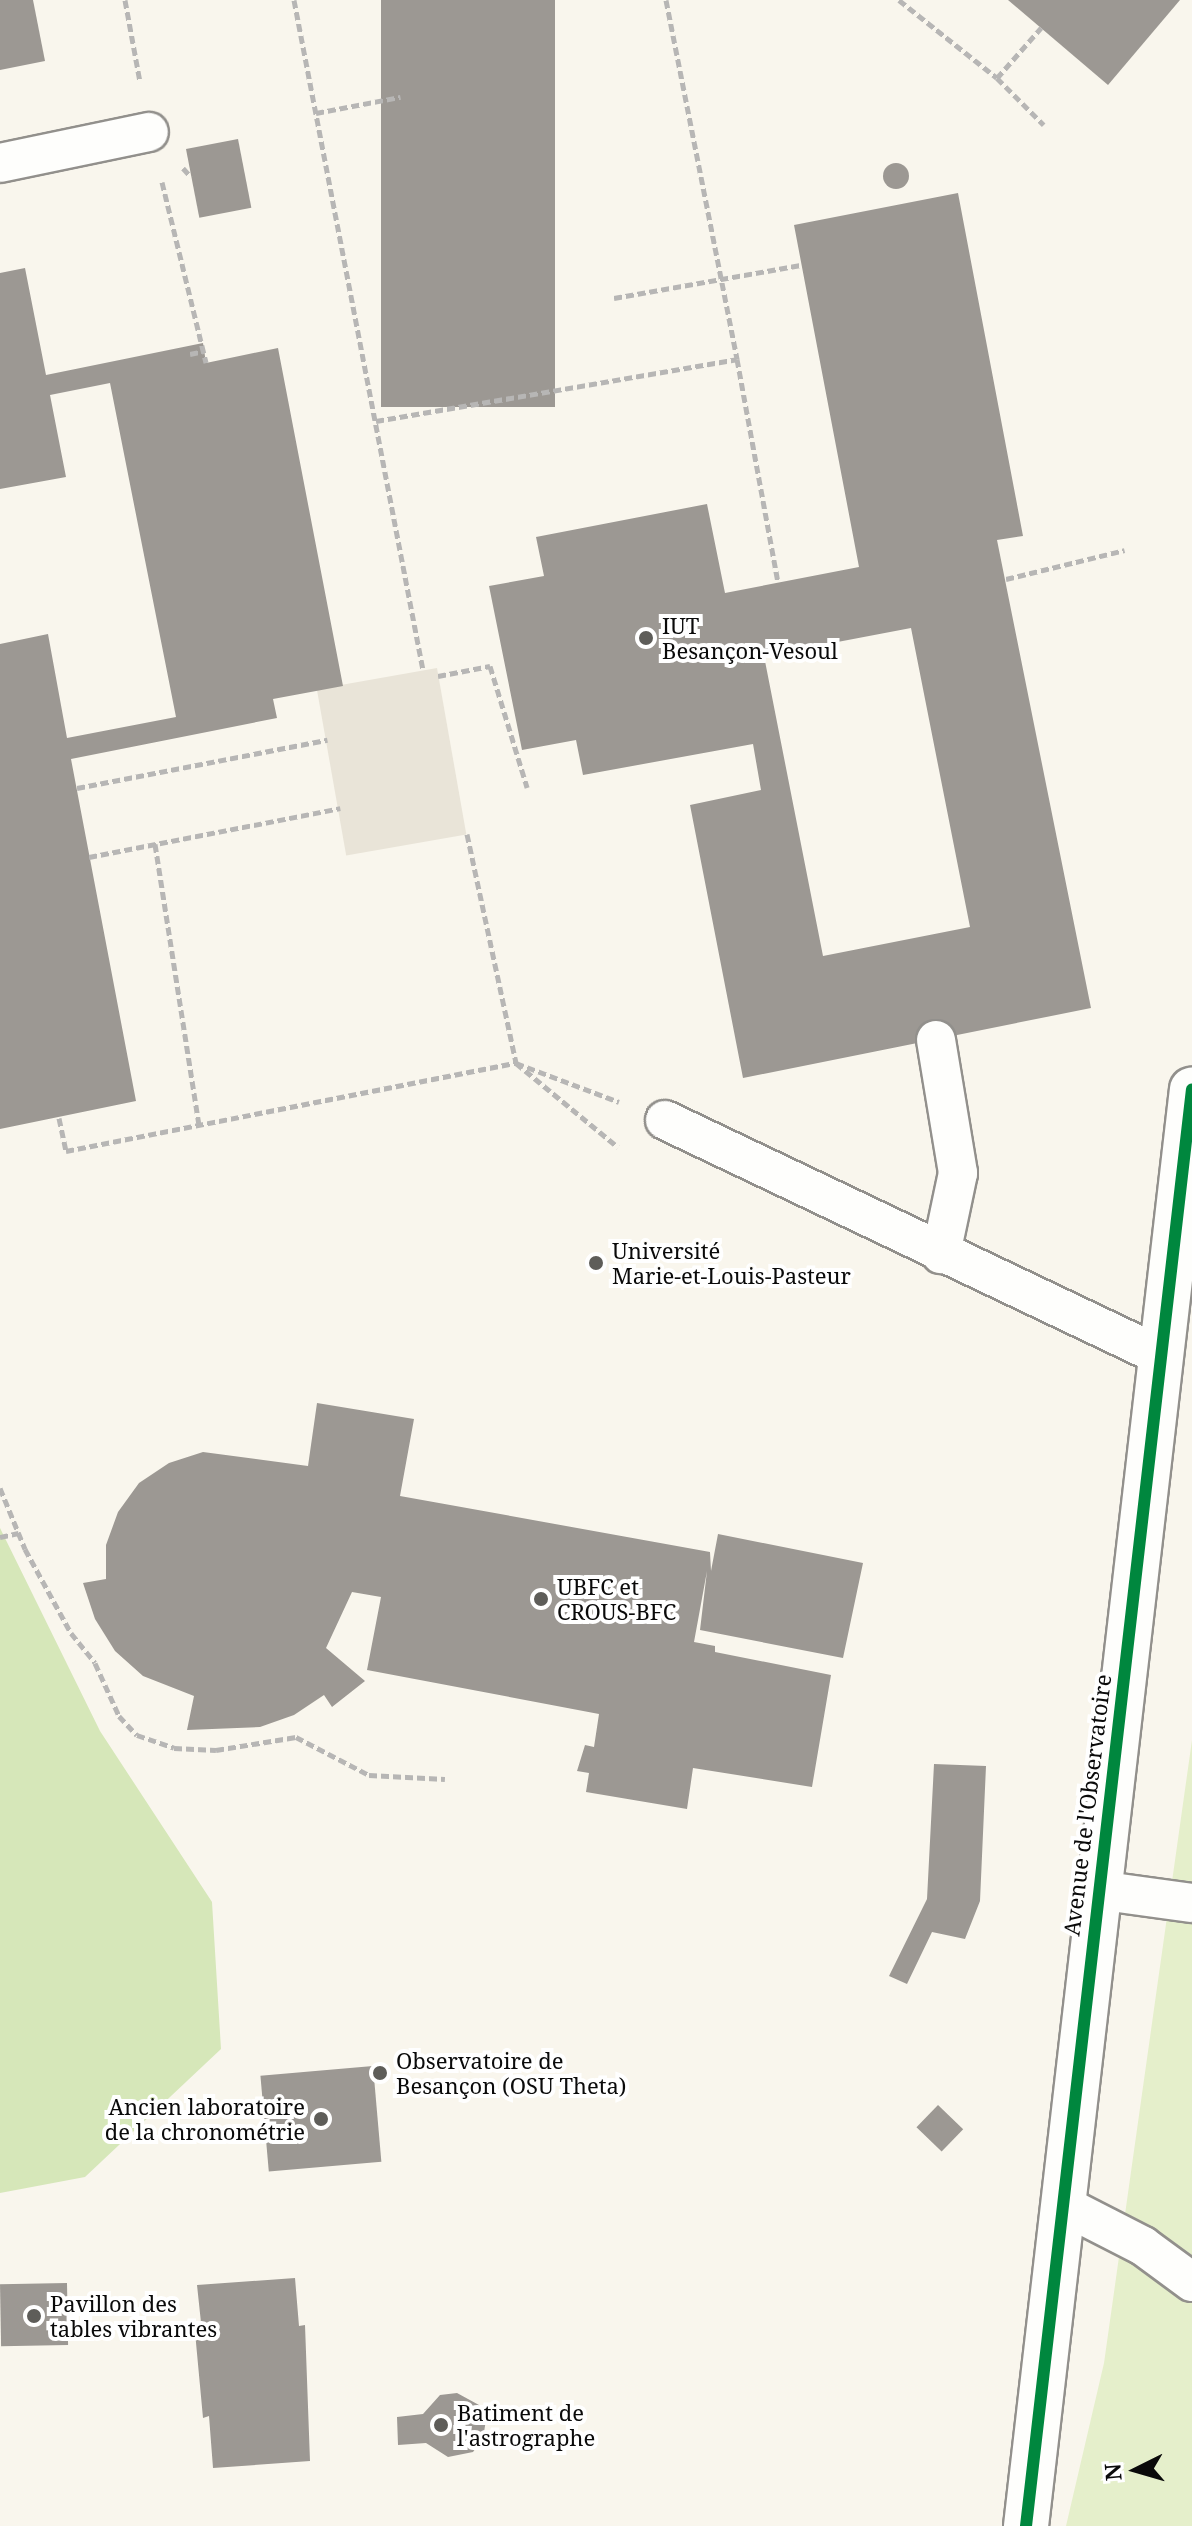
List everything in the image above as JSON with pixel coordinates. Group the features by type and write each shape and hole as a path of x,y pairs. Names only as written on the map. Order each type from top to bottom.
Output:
{"street":[{"name":"Avenue de l'Observatoire","path":"1026,2526 1097,1890 1192,1090"}],"lane":[{"path":"0,163 149,132"},
{"path":"936,1040 958,1173 941,1254"},
{"path":"665,1120 941,1254 1161,1356"},
{"path":"1097,1890 1192,1903"},
{"path":"1063,2205 1143,2246 1192,2282"}],"path":[{"path":"125,0 149,132 206,363"},
{"path":"294,0 423,670"},
{"path":"666,0 717,278 737,359 778,582"},
{"path":"899,0 997,78 1044,125"},
{"path":"997,78 1041,28"},
{"path":"316,113 400,97"},
{"path":"614,298 802,265"},
{"path":"190,354 204,351"},
{"path":"376,421 737,359"},
{"path":"1006,579 1125,550"},
{"path":"438,676 490,666 527,787"},
{"path":"77,788 327,740"},
{"path":"89,857 340,808"},
{"path":"467,834 516,1063 623,1152"},
{"path":"155,844 199,1126"},
{"path":"59,1118 66,1151 516,1063 665,1120"},
{"path":"0,1488 19,1533 71,1633 95,1663 119,1716 137,1735 174,1748 216,1750 296,1737 369,1775 445,1779"},
{"path":"0,1537 19,1533"}],"green space":[{"path":"0,1528 100,1731 212,1902 221,2049 85,2177 0,2193"},
{"path":"1192,1740 1192,2526 1066,2526 1104,2363"}],"shaded area":[{"path":"437,668 466,834 346,856 317,689"}],"building":[{"path":"0,0 33,0 45,61 0,70"},
{"path":"381,0 555,0 555,407 381,407"},
{"path":"1008,0 1180,0 1108,85"},
{"path":"238,139 251,208 199,218 186,149"},
{"path":"896,163 906,166 909,176 906,186 896,189 886,186 883,176 886,166"},
{"path":"958,193 1023,536 997,540 1091,1008 743,1078 690,805 761,790 753,744 583,775 576,740 522,750 489,586 544,576 536,537 707,504 725,593 859,567 794,225","holes":["911,628 970,927 823,956 764,656"]},
{"path":"25,268 46,375 203,343 206,363 278,348 343,686 273,699 277,718 71,759 136,1101 0,1129 0,644 48,634 67,738 176,717 110,383 50,395 66,477 0,489 0,273"},
{"name":"UBFC et CROUS-BFC","path":"317,1403 414,1419 400,1496 710,1552 711,1571 718,1534 863,1563 843,1658 700,1630 707,1571 694,1642 715,1646 715,1652 831,1675 812,1787 693,1768 687,1809 586,1792 589,1773 577,1771 585,1745 594,1747 599,1714 367,1670 381,1597 352,1592 326,1648 365,1681 332,1707 324,1695 294,1715 260,1727 187,1730 194,1696 143,1676 115,1651 95,1619 83,1583 106,1579 106,1545 118,1512 139,1483 169,1463 203,1452 308,1466"},
{"path":"934,1764 986,1766 980,1901 965,1939 932,1932 907,1984 889,1976 927,1899"},
{"name":"Ancien laboratoire de la chronométrie","path":"373,2066 381,2162 269,2171 260,2076"},
{"path":"938,2105 963,2129 942,2152 916,2127"},
{"path":"295,2278 299,2326 305,2325 310,2461 213,2468 209,2416 203,2418 195,2332 202,2332 197,2285"},
{"name":"Pavillon des tables vibrantes","path":"67,2283 68,2345 1,2346 0,2284"},
{"name":"Batiment de l'astrographe","path":"457,2393 479,2405 486,2420 483,2438 473,2452 448,2457 426,2443 398,2445 397,2417 423,2414 440,2395"}],"cycle path":[{"path":"1026,2526 1192,1090"}],"place":[{"name":"IUT Besançon-Vesoul","path":"646,638"},
{"name":"Université Marie-et-Louis-Pasteur","path":"596,1263"},
{"name":"UBFC et CROUS-BFC","path":"541,1599"},
{"name":"Observatoire de Besançon (OSU Theta)","path":"380,2073"},
{"name":"Ancien laboratoire de la chronométrie","path":"321,2119"},
{"name":"Pavillon des tables vibrantes","path":"34,2316"},
{"name":"Batiment de l'astrographe","path":"441,2425"}]}
